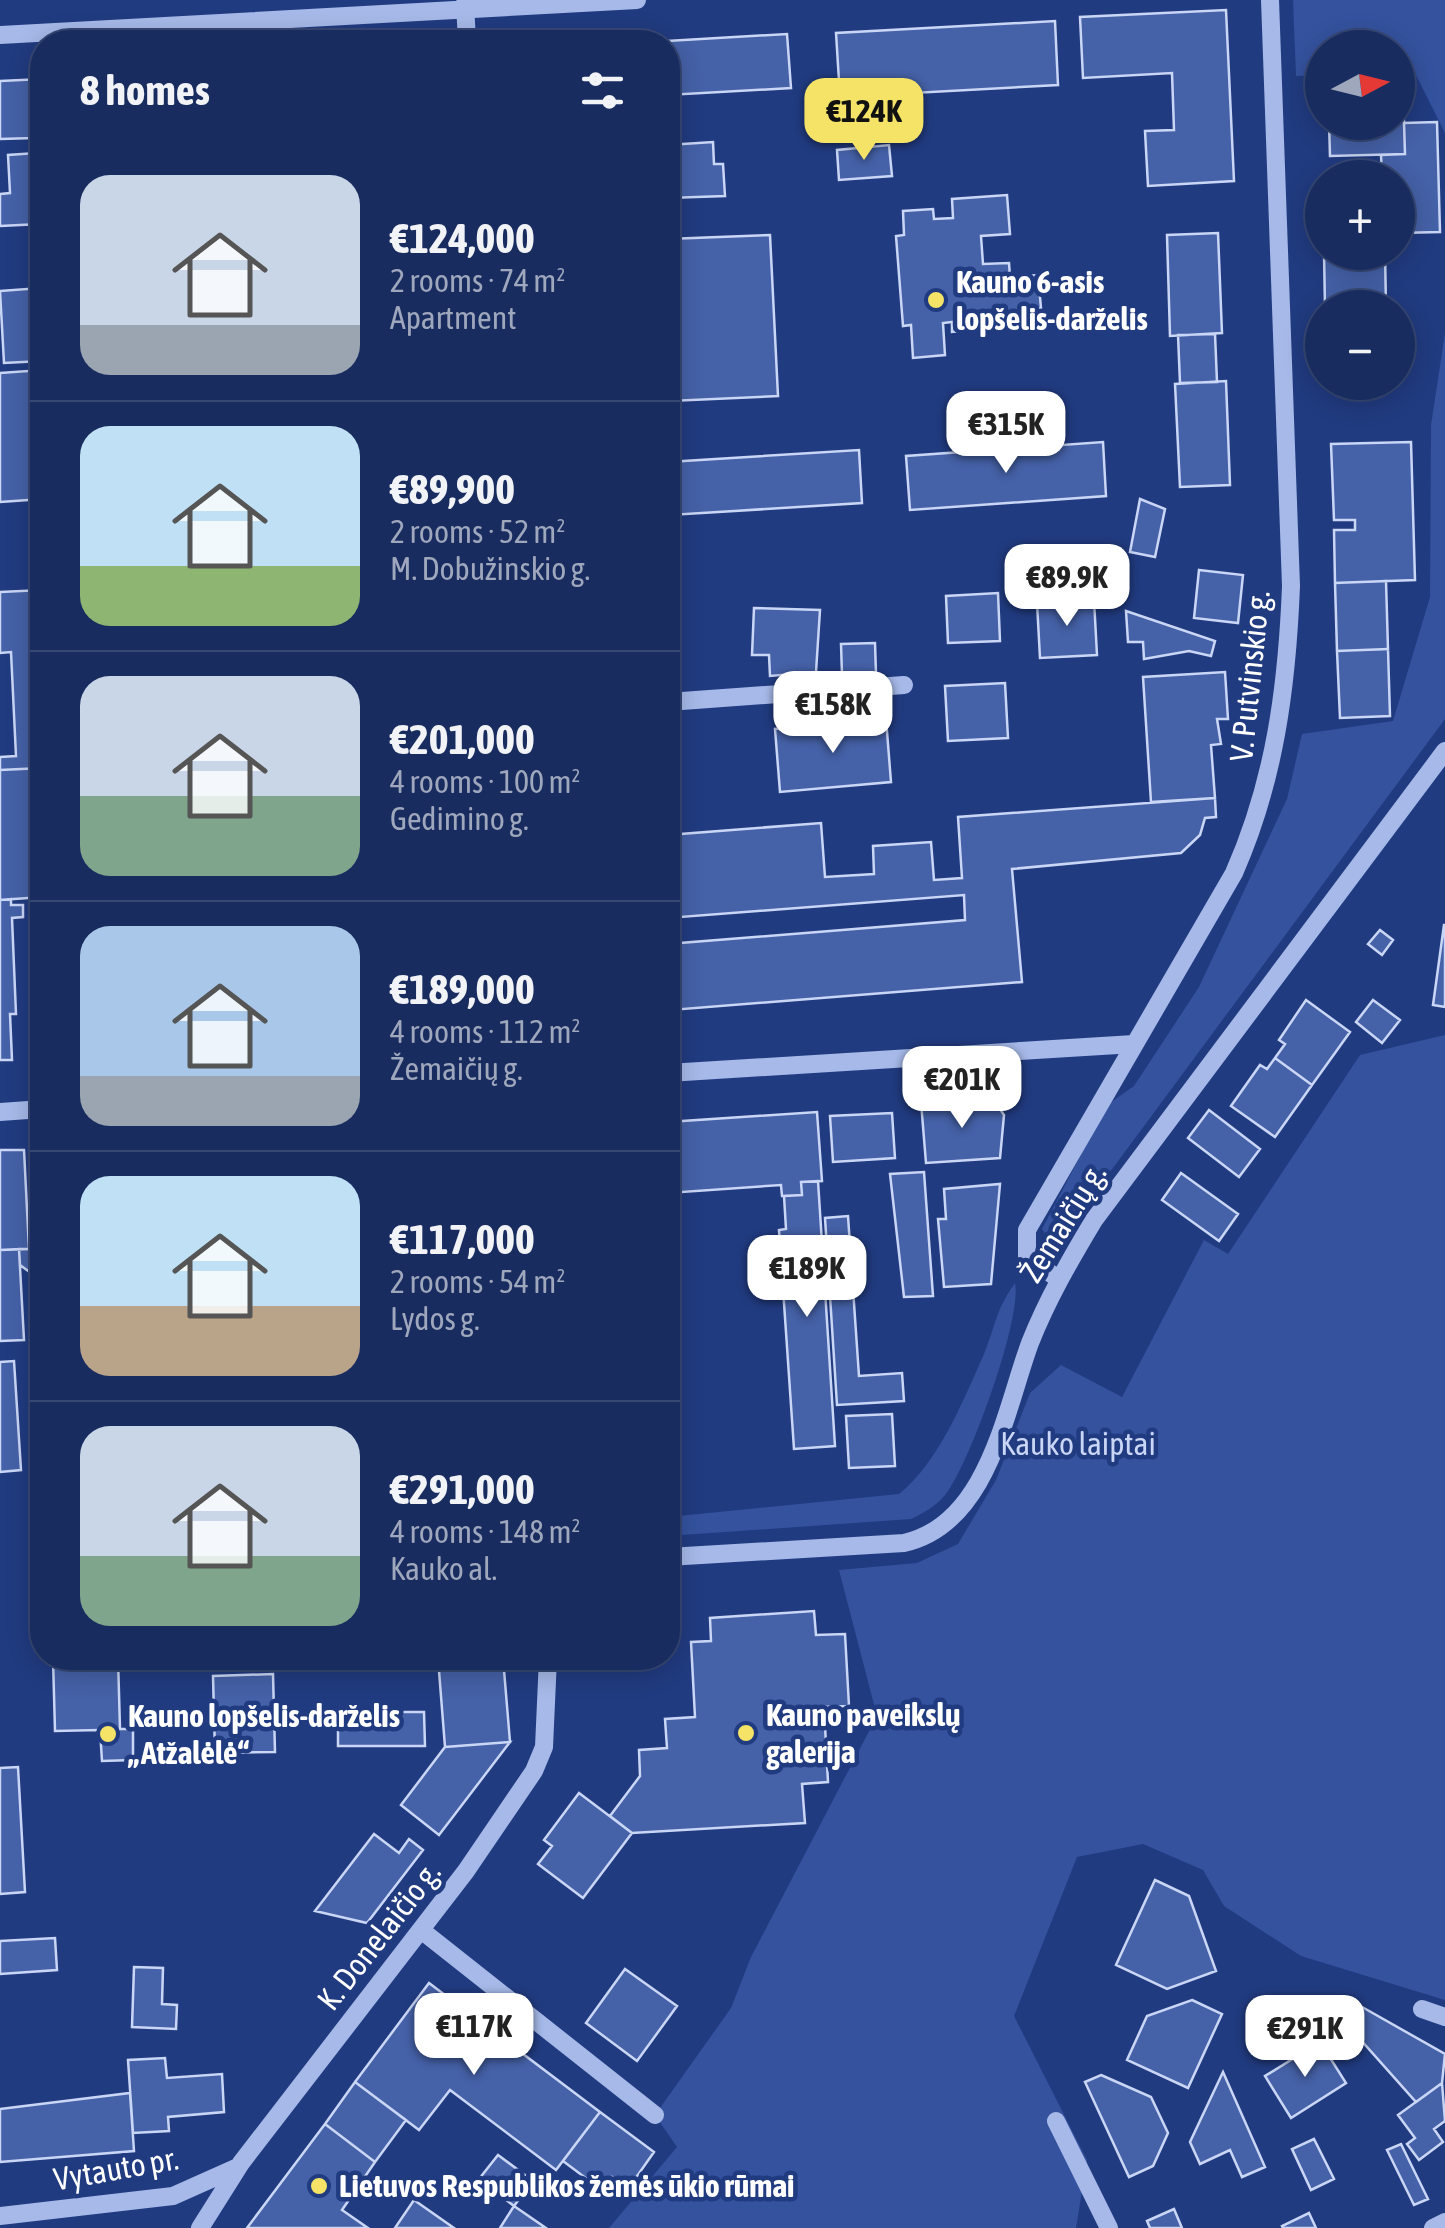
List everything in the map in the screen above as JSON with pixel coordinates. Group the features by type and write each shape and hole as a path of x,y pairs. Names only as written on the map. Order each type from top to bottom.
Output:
{"street":[{"path":"78,30 465,5 637,0"},
{"name":"V. Putvinskio g.","path":"1059,1279 1027,1258 1028,1230 1216,908 1259,817 1273,764 1288,659 1291,586 1270,0"},
{"path":"465,5 466,30"},
{"path":"0,35 30,33"},
{"path":"680,701 904,685"},
{"name":"Žemaičių g.","path":"680,1556 904,1543 936,1530 978,1484 1059,1279 1094,1220 1445,751"},
{"path":"680,1072 1134,1044"},
{"path":"0,1112 30,1110"},
{"name":"K. Donelaičio g.","path":"200,2228 238,2167 421,1930 534,1772 544,1747 547,1670"},
{"path":"421,1930 655,2115"},
{"path":"1422,2009 1445,2017"},
{"path":"1056,2122 1109,2228"},
{"name":"Vytauto pr.","path":"0,2216 172,2196 238,2167"},
{"path":"1433,2228 1445,2222"}],"green space":[{"path":"1293,0 1445,0 1445,133 1415,73 1415,30 1305,30 1305,76 1296,76"},
{"path":"1445,333 1445,719 1059,1241 1049,1239 1042,1229 1107,1105 1134,1086 1199,987 1287,799 1302,734 1393,721 1430,597 1431,425"},
{"name":"Kauko laiptai","path":"1445,1035 1445,2000 1301,1956 1224,1906 1203,1870 1143,1844 1077,1857 1014,2016 1087,2160 1076,2228 609,2228 677,2147 655,2115 731,2008 751,1957 877,1716 839,1570 917,1563 958,1544 996,1480 1030,1393 1061,1365 1122,1397 1204,1240 1228,1254 1360,1055"},
{"path":"1015,1283 1011,1326 981,1421 958,1474 932,1507 911,1519 680,1535 680,1516 899,1494 926,1465 949,1430"}],"building":[{"path":"1226,10 1234,181 1148,186 1145,131 1174,130 1172,73 1083,78 1080,17"},
{"path":"1055,21 1058,85 840,97 836,33"},
{"path":"787,34 791,88 680,94 680,40"},
{"path":"30,80 30,138 0,139 0,81"},
{"path":"1437,122 1440,232 1415,233 1415,160 1381,160 1381,155 1405,154 1405,140 1415,140 1415,123"},
{"path":"1330,140 1405,140 1405,154 1330,156"},
{"path":"713,142 714,164 723,164 725,196 680,198 680,144"},
{"path":"889,145 892,176 839,180 837,150"},
{"path":"30,153 30,224 0,226 0,194 10,193 8,155"},
{"path":"1007,195 1010,234 981,236 983,264 1009,263 1010,277 1038,275 1041,308 985,313 986,329 952,332 952,322 943,323 945,355 913,358 911,325 903,326 896,236 904,235 903,211 933,209 934,219 953,218 952,199"},
{"path":"1218,233 1222,333 1170,336 1167,235"},
{"path":"770,235 778,396 680,401 680,239"},
{"path":"1324,270 1385,270 1386,290 1325,290"},
{"path":"30,289 30,362 4,363 0,291"},
{"path":"1215,334 1217,382 1180,383 1178,335"},
{"path":"30,371 30,500 0,502 0,373"},
{"path":"1226,381 1230,485 1180,487 1175,384"},
{"path":"1103,442 1106,496 910,510 906,456"},
{"path":"1411,442 1415,580 1335,583 1334,530 1355,530 1355,520 1334,520 1331,444"},
{"path":"859,450 862,503 680,514 680,461"},
{"path":"1140,499 1165,509 1155,557 1130,552"},
{"path":"1199,570 1243,575 1238,623 1194,618"},
{"path":"1386,581 1388,649 1337,651 1335,583"},
{"path":"30,591 30,769 0,770 0,757 16,756 11,652 0,653 0,592"},
{"path":"998,593 1000,641 948,643 946,596"},
{"path":"1094,600 1097,655 1040,658 1037,603"},
{"path":"754,608 820,610 816,672 770,676 769,655 752,655"},
{"path":"1126,611 1215,641 1211,656 1189,651 1144,659 1143,642 1128,642"},
{"path":"875,643 876,674 842,675 841,644"},
{"path":"1388,649 1390,716 1340,718 1337,651"},
{"path":"1225,672 1228,719 1217,719 1221,744 1211,745 1215,798 1151,802 1143,677"},
{"path":"1005,683 1008,738 948,741 945,686"},
{"path":"886,719 891,782 780,792 775,729"},
{"path":"30,769 30,898 0,900 0,770"},
{"path":"1215,798 1216,817 1205,818 1200,835 1181,853 1012,869 1022,982 680,1009 680,943 965,920 964,895 680,917 680,834 821,823 825,877 874,874 873,846 931,842 934,880 962,878 958,817"},
{"path":"11,899 11,905 23,905 23,917 12,918 16,1014 10,1014 12,1060 0,1060 0,900"},
{"path":"1445,925 1445,1007 1433,1005"},
{"path":"1380,930 1393,940 1382,955 1368,944"},
{"path":"1306,1000 1350,1032 1312,1085 1275,1058 1285,1044 1279,1040"},
{"path":"1373,1000 1400,1020 1382,1043 1356,1022"},
{"path":"1275,1058 1312,1085 1275,1137 1231,1106 1260,1065 1267,1069"},
{"path":"921,1102 989,1102 998,1106 1004,1115 1000,1158 926,1163"},
{"path":"1209,1110 1260,1149 1239,1177 1188,1138"},
{"path":"817,1112 822,1181 801,1182 802,1195 782,1196 781,1185 680,1192 680,1121"},
{"path":"892,1113 895,1158 833,1162 830,1116"},
{"path":"0,1150 24,1150 29,1249 0,1250"},
{"path":"924,1172 933,1296 904,1297 890,1174"},
{"path":"1181,1173 1238,1214 1219,1241 1162,1200"},
{"path":"818,1181 835,1446 794,1449 779,1230 786,1229 784,1196 802,1195 801,1182"},
{"path":"1000,1184 991,1284 944,1287 938,1219 946,1219 944,1189"},
{"path":"848,1216 859,1376 902,1373 904,1401 837,1405 825,1218"},
{"path":"28,1223 30,1272 20,1265 19,1249 29,1249"},
{"path":"19,1249 24,1340 0,1341 0,1250"},
{"path":"14,1361 21,1470 0,1472 0,1362"},
{"path":"892,1414 895,1466 849,1468 846,1416"},
{"name":"Kauno paveikslų galerija","path":"814,1611 816,1635 845,1634 849,1706 824,1707 828,1782 802,1784 805,1823 632,1833 610,1816 640,1776 639,1750 667,1748 665,1719 695,1717 691,1642 711,1641 710,1618"},
{"path":"53,1670 118,1670 120,1729 133,1729 133,1760 102,1761 100,1730 55,1731"},
{"path":"439,1670 504,1670 510,1742 445,1747"},
{"path":"273,1674 275,1752 215,1753 213,1676"},
{"path":"338,1712 424,1712 425,1746 338,1746"},
{"path":"510,1742 439,1835 401,1805 445,1747"},
{"path":"18,1767 25,1892 0,1894 0,1768"},
{"path":"579,1793 632,1833 583,1898 538,1864 552,1846 544,1840"},
{"path":"374,1834 399,1853 409,1839 423,1850 367,1923 315,1911"},
{"path":"1155,1880 1189,1896 1216,1971 1167,1989 1116,1965"},
{"path":"55,1938 57,1970 0,1974 0,1941"},
{"path":"134,1967 163,1968 162,2004 177,2005 176,2029 132,2027"},
{"path":"625,1969 677,2006 637,2061 586,2023"},
{"path":"429,1983 600,2112 556,2170 450,2090 419,2130 355,2082"},
{"path":"1192,2000 1222,2014 1188,2088 1127,2060 1147,2016"},
{"path":"1355,2003 1445,2054 1442,2083 1416,2102 1343,2020"},
{"path":"1320,2042 1346,2083 1291,2118 1265,2076"},
{"path":"165,2058 167,2078 222,2074 224,2112 168,2117 169,2131 133,2133 128,2060"},
{"path":"1223,2072 1265,2167 1242,2177 1230,2150 1200,2164 1190,2142"},
{"path":"1101,2075 1151,2097 1168,2133 1153,2166 1129,2177 1085,2082"},
{"path":"355,2082 406,2120 375,2162 325,2124"},
{"path":"1442,2083 1445,2121 1434,2129 1443,2142 1419,2160 1407,2144 1415,2138 1398,2115"},
{"path":"130,2093 134,2151 0,2162 0,2109"},
{"path":"600,2112 654,2152 628,2189 612,2177 603,2191 563,2161"},
{"name":"Lietuvos Respublikos žemės ūkio rūmai","path":"325,2124 375,2162 342,2210 368,2228 247,2228"},
{"path":"1314,2139 1334,2179 1311,2190 1292,2149"},
{"path":"1401,2144 1428,2199 1414,2205 1387,2150"},
{"path":"498,2155 533,2181 514,2206 479,2179"},
{"path":"414,2200 454,2228 395,2228"},
{"path":"514,2206 546,2228 500,2228"},
{"path":"1174,2209 1182,2228 1150,2228 1147,2221"},
{"path":"1309,2213 1316,2228 1283,2228 1282,2226"}],"place":[{"name":"Kauno 6-asis lopšelis-darželis","path":"936,300"},
{"name":"Kauno paveikslų galerija","path":"746,1733"},
{"name":"Kauno lopšelis-darželis „Atžalėlė“","path":"108,1734"},
{"name":"Lietuvos Respublikos žemės ūkio rūmai","path":"319,2186"}]}
